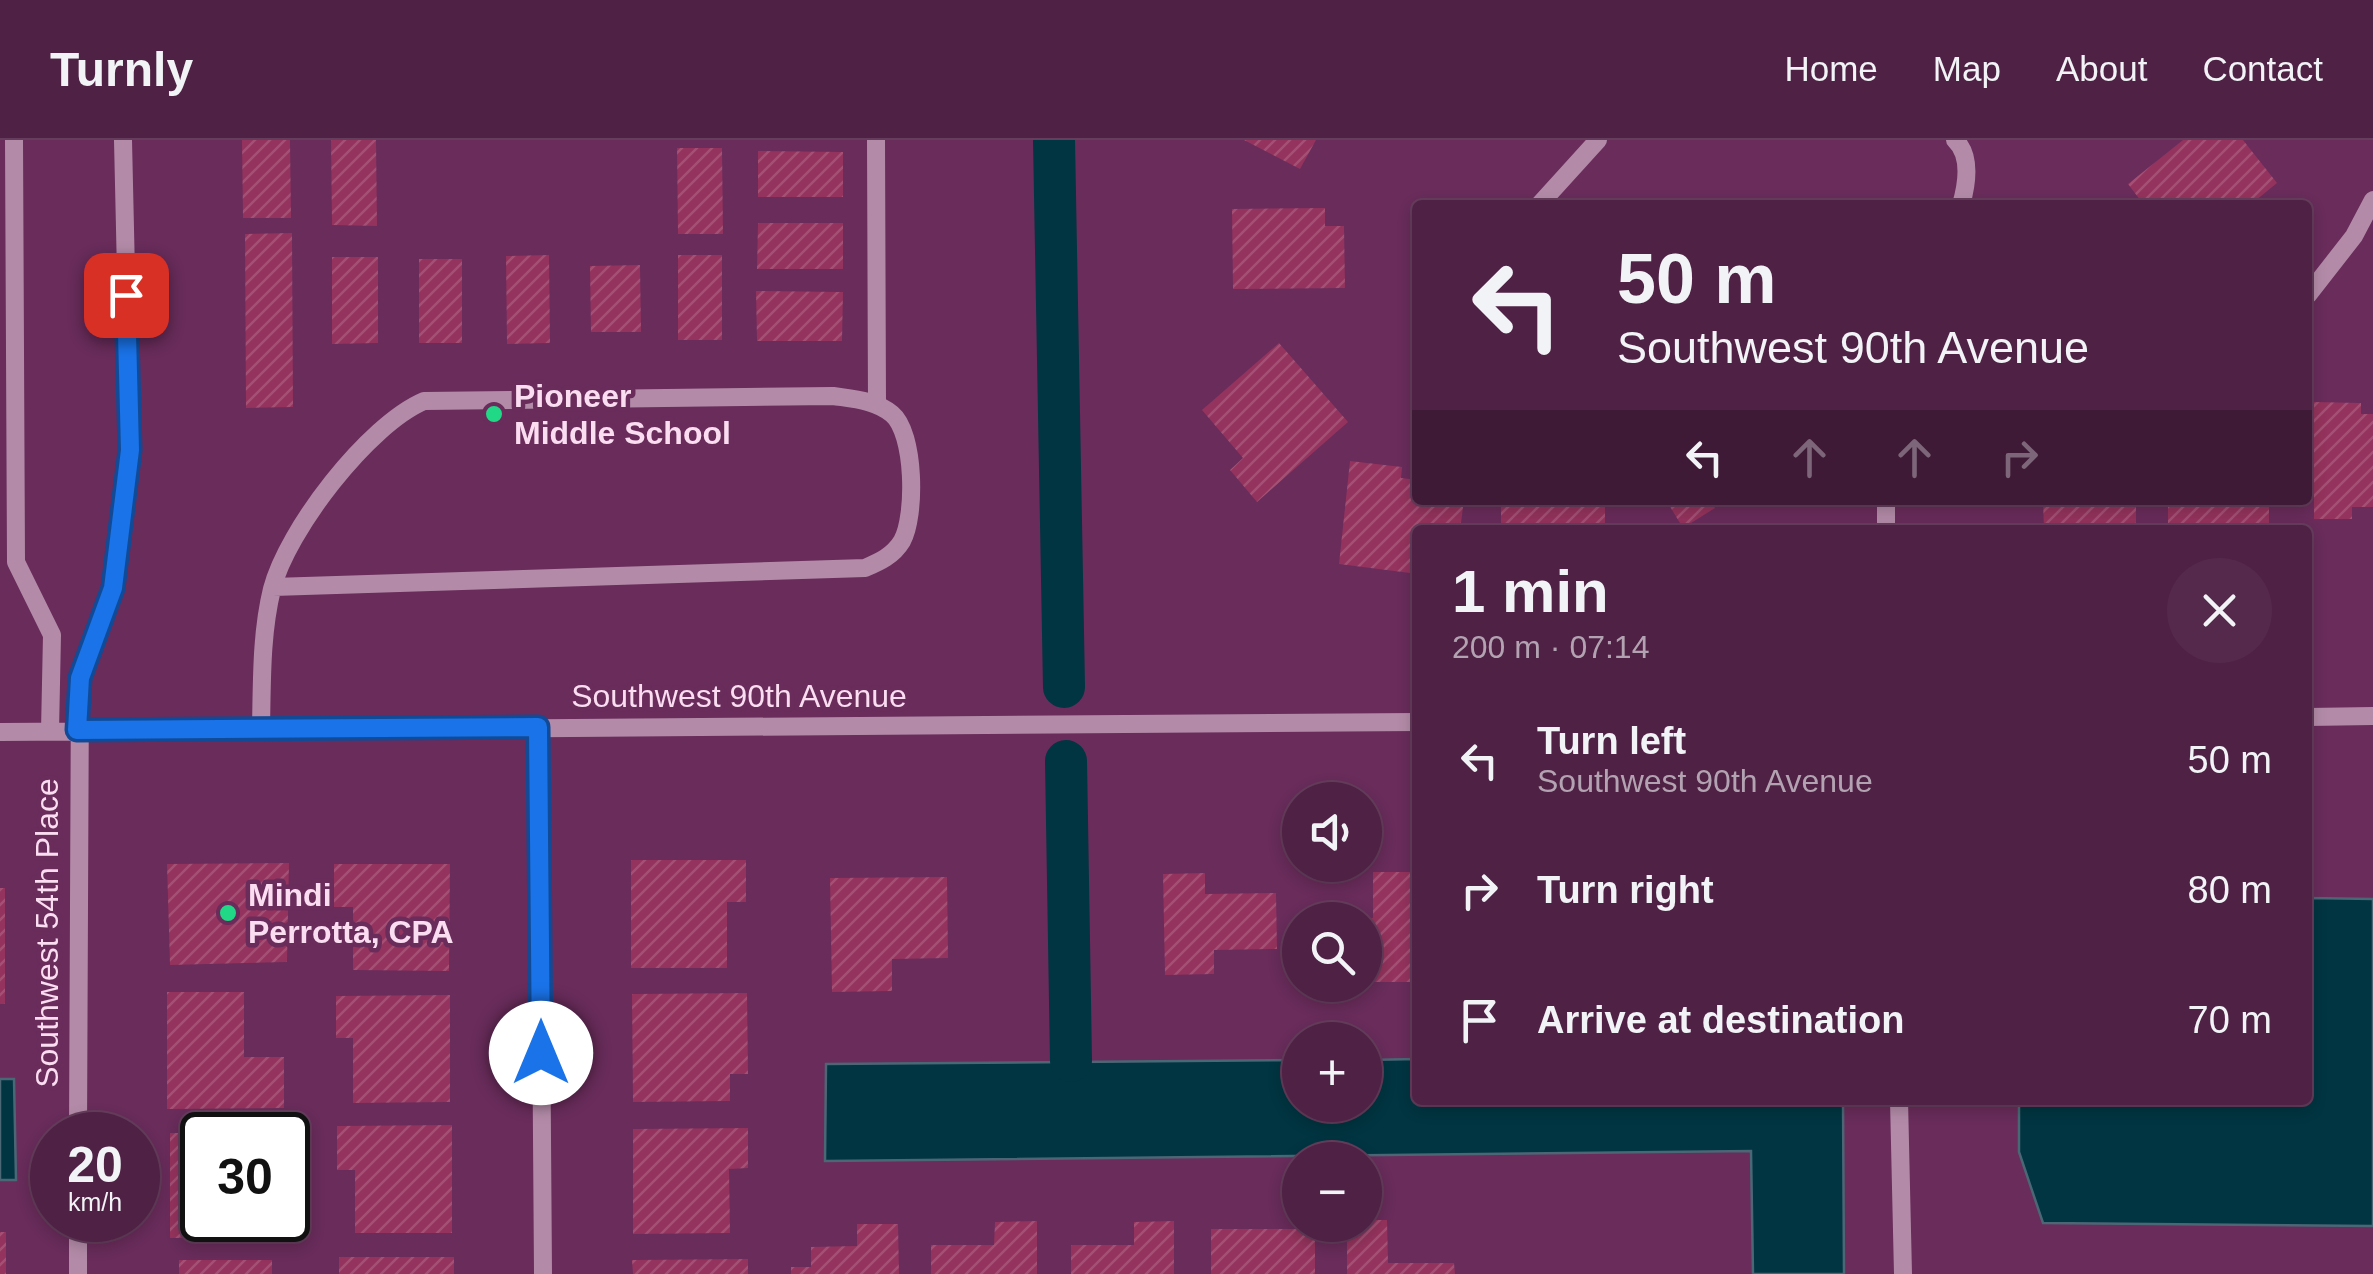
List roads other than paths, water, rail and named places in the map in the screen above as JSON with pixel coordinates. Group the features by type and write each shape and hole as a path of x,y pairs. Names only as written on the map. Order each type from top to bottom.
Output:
{"street":[{"path":"14,140 16,562 52,634 50,731"},
{"name":"Southwest 54th Place","path":"78,1112 80,678 113,588 130,450 122,140"},
{"path":"876,140 877,404"},
{"path":"1544,200 1598,140"},
{"path":"1959,143 1968,170 1962,200"},
{"path":"2312,290 2354,236 2373,200"},
{"path":"261,728 265,630 273,586 291,544 381,427 402,410 424,401 833,396 877,404 895,416 909,452 910,520 902,542 888,558 865,568 273,586"},
{"path":"2312,716 2373,716"},
{"name":"Southwest 90th Avenue","path":"0,732 1412,722"},
{"path":"538,727 542,1274"},
{"path":"1899,1105 1902,1274"},
{"path":"78,1242 78,1274"}],"water":[{"path":"2312,898 2373,899 2373,1226 2043,1223 2019,1152 2019,1105 2312,1105"},
{"path":"1412,1059 1412,1105 1843,1105 1844,1274 1753,1274 1751,1151 1382,1155 1382,1142 1282,1142 1282,1156 825,1161 826,1064 1282,1060 1282,1122 1382,1122 1382,1060"},
{"path":"0,1079 14,1079 16,1180 0,1180"}],"waterway":[{"path":"1054,140 1064,687"},
{"path":"1066,761 1071,1061"}],"place":[{"name":"Pioneer Middle School","path":"494,414"},
{"name":"Mindi Perrotta, CPA","path":"228,913"}]}
